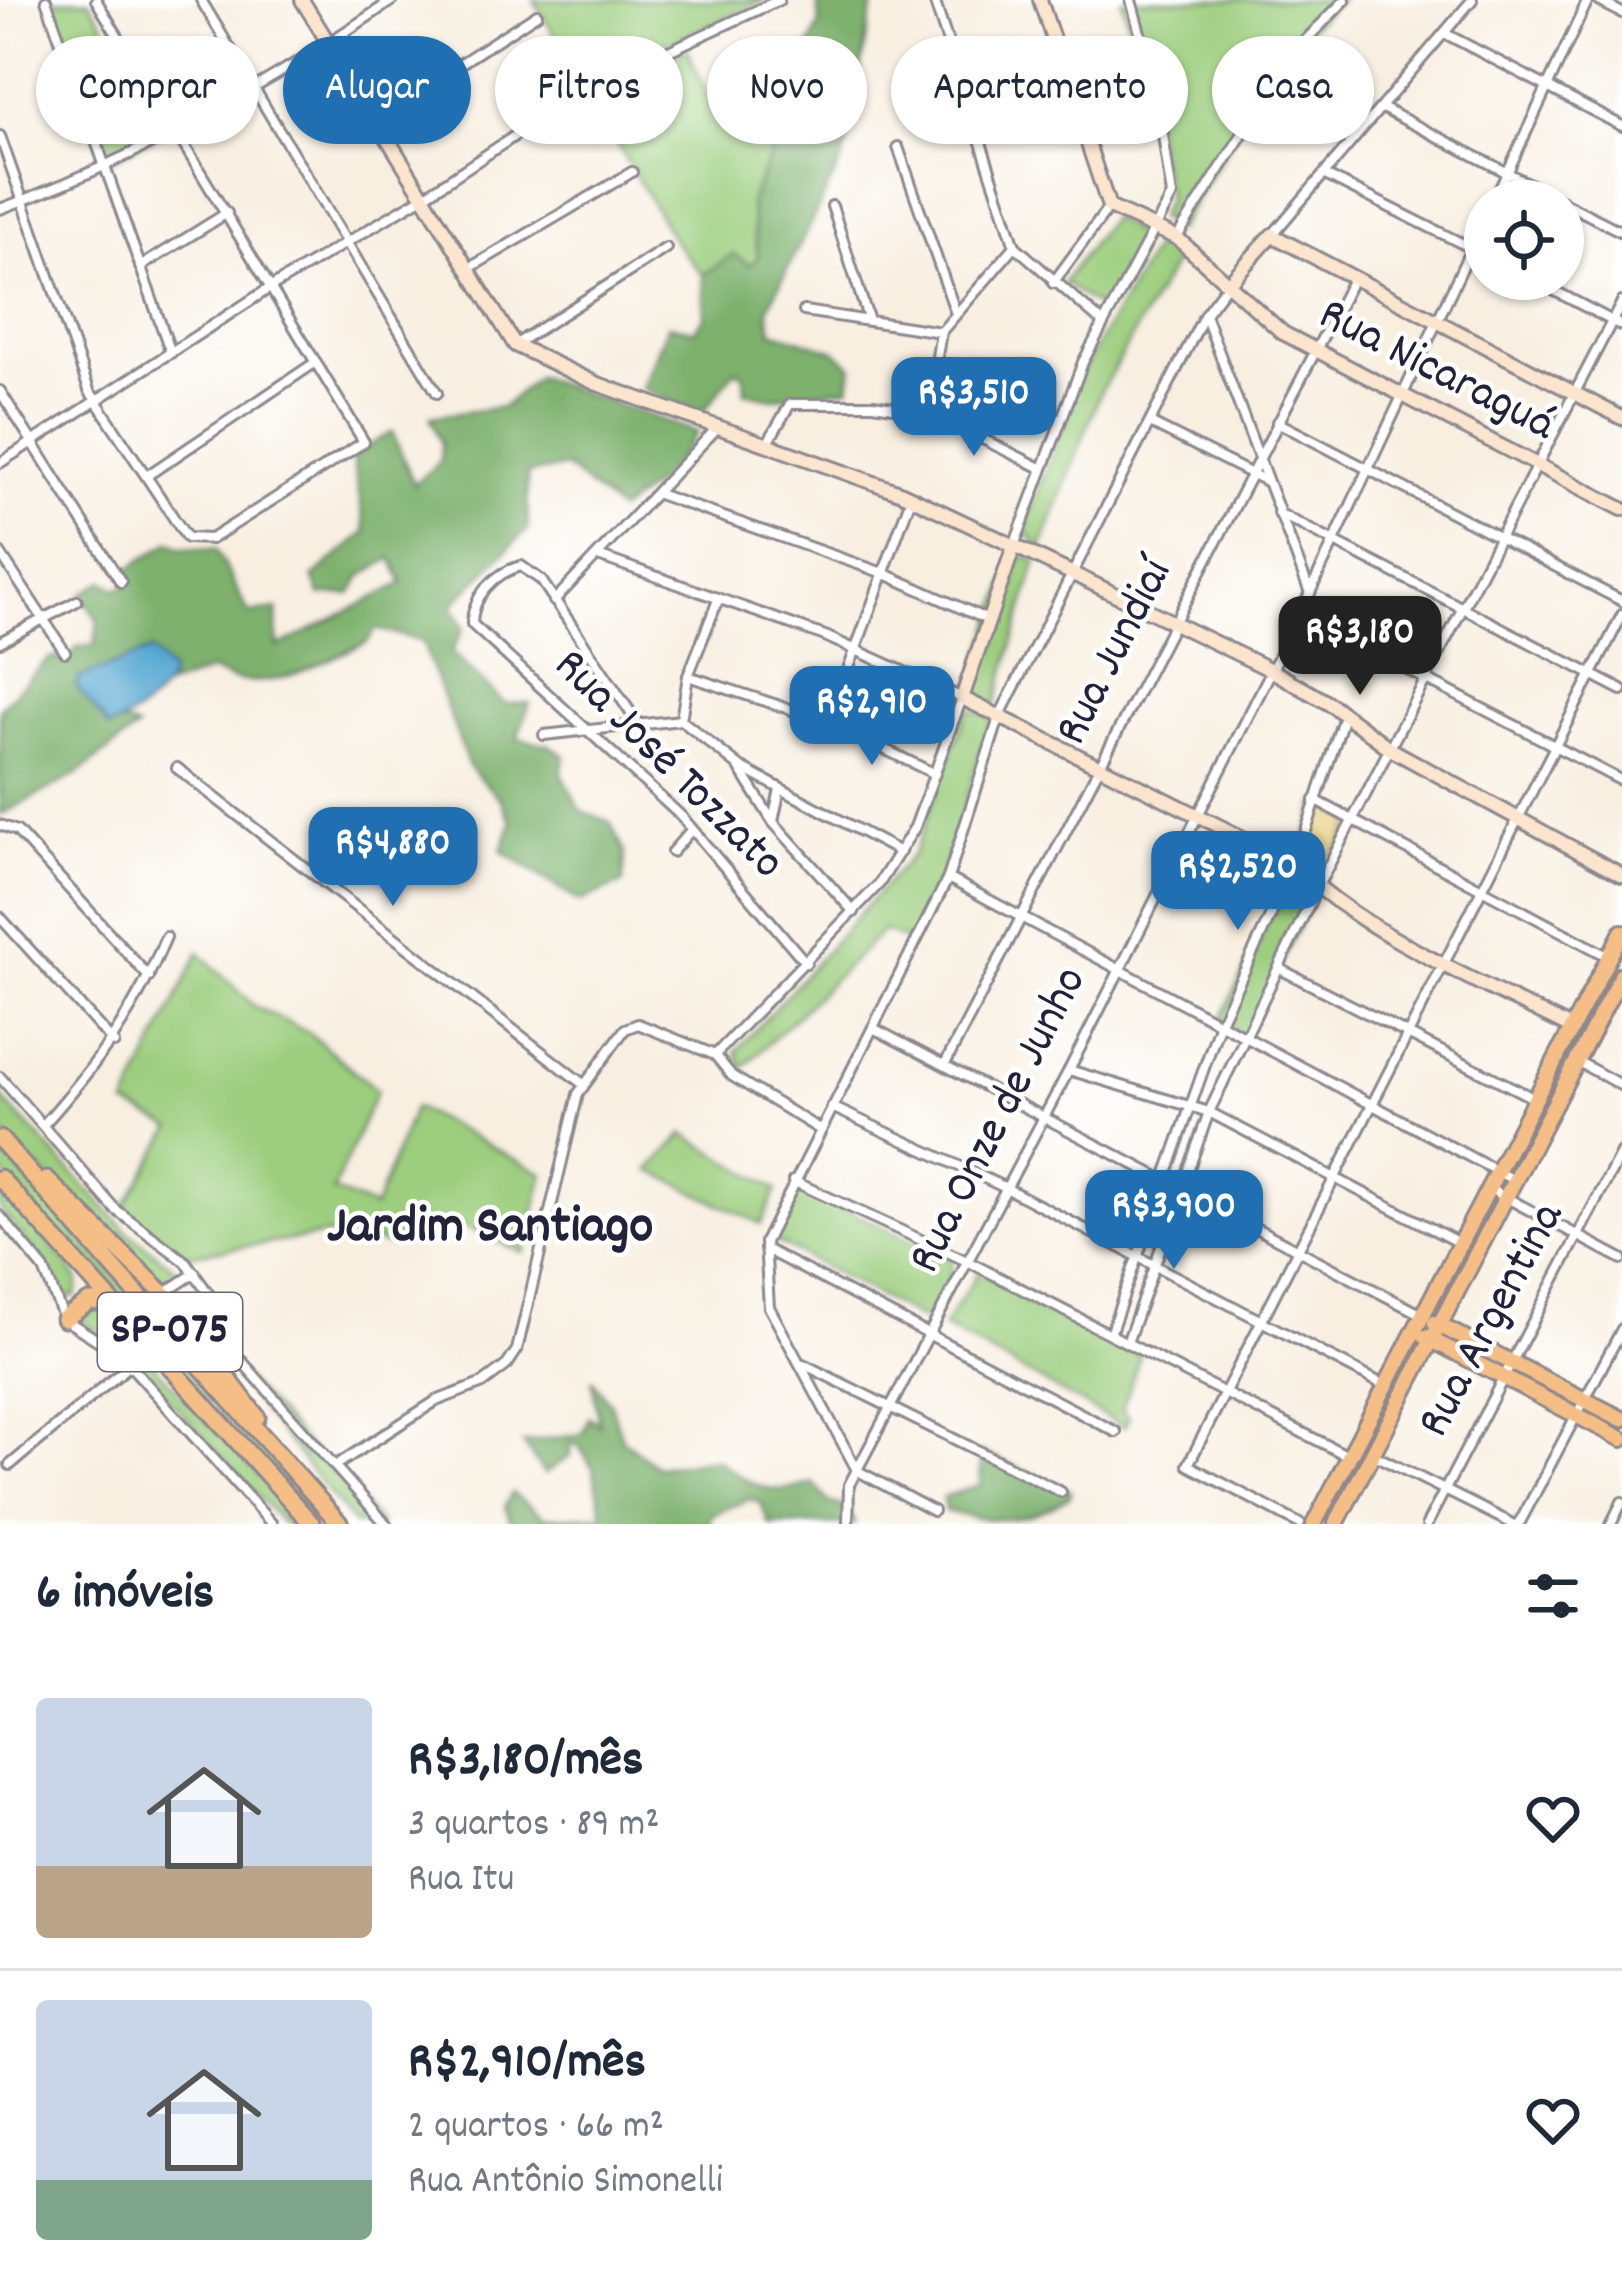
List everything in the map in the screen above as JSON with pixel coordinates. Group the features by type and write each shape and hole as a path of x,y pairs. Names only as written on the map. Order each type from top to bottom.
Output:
{"highway":[{"path":"0,1138 164,1294 296,1474"},
{"name":"SP-075","path":"0,1138 340,1524"},
{"name":"SP-075","path":"0,1178 312,1524"},
{"path":"62,1316 81,1296 82,1270"},
{"path":"62,1316 89,1302 112,1302"}],"main road":[{"path":"1314,1524 1621,936"},
{"path":"1336,1524 1622,974"},
{"path":"1424,1316 1622,1419"},
{"path":"1416,1332 1622,1439"},
{"path":"1348,1456 1348,1502"}],"street":[{"path":"46,0 171,352"},
{"path":"96,0 118,36"},
{"path":"201,0 223,36"},
{"path":"302,0 323,36"},
{"path":"340,36 393,0"},
{"path":"0,463 273,286 424,197 582,91 779,0"},
{"path":"934,0 1015,246 1103,323"},
{"path":"1040,0 1109,207 1177,238 1295,52 1346,0"},
{"path":"715,1055 854,912 900,852 962,698 1039,467 1103,323 1172,196 1156,95 1131,0"},
{"path":"933,1511 858,1471 769,1307 765,1249 793,1180 948,878 1000,715 1204,314 1384,109 1472,0"},
{"path":"1506,180 1588,0"},
{"path":"1597,0 1622,13"},
{"path":"471,57 537,14"},
{"path":"1446,34 1622,126"},
{"path":"259,97 437,393"},
{"path":"1384,109 1521,180"},
{"path":"0,136 97,403 187,538 199,542 364,442 185,144"},
{"path":"0,209 104,171 152,144"},
{"path":"391,144 515,345 595,383 911,497 1172,621 1271,670 1392,750 1622,875"},
{"path":"898,147 955,313"},
{"path":"467,269 632,172"},
{"path":"1325,175 1464,244"},
{"path":"832,206 869,321"},
{"path":"1053,283 1109,207"},
{"path":"1584,212 1622,232"},
{"path":"140,267 227,213"},
{"path":"1272,235 1622,418"},
{"name":"Rua Nicaraguá","path":"1177,238 1283,333 1622,509"},
{"path":"928,412 941,332 1015,246"},
{"path":"515,345 667,248"},
{"name":"Rua Onze de Junho","path":"848,1524 847,1498 858,1471 1069,1070 1300,614 1464,262"},
{"name":"Rua Jundiaí","path":"945,1064 1258,453 1354,277"},
{"path":"1572,300 1622,326"},
{"path":"1127,1342 1209,1112 1317,889 1356,822 1622,302"},
{"path":"804,311 941,332"},
{"path":"1204,314 1310,593"},
{"path":"147,476 316,362"},
{"path":"0,392 122,582"},
{"path":"766,446 790,404 872,404 928,412 1039,467"},
{"path":"1277,422 1622,601"},
{"path":"1150,423 1267,482"},
{"path":"639,725 554,601 716,429"},
{"path":"658,494 883,573 988,620"},
{"path":"829,722 911,497"},
{"path":"1278,513 1622,690"},
{"path":"0,553 65,652"},
{"path":"598,556 855,650 1000,715 1098,769 1295,864 1317,889 1444,963 1573,1029"},
{"name":"Rua José Tozzato","path":"554,601 541,580 521,566 477,599 472,625 692,829 806,963"},
{"path":"681,720 688,676 718,600"},
{"path":"0,642 77,601"},
{"path":"1300,614 1622,781"},
{"path":"1300,1524 1188,1465 1622,614"},
{"path":"688,676 829,722 934,774"},
{"path":"1110,1334 1221,1020 1295,864 1344,716"},
{"path":"544,735 681,720 740,767 900,852"},
{"path":"740,767 773,822 854,912"},
{"path":"177,768 583,1084"},
{"path":"773,822 780,789"},
{"path":"1316,800 1609,957"},
{"path":"4,825 149,977"},
{"path":"672,852 692,829"},
{"path":"948,878 1121,966 1221,1020 1244,1039 1515,1181"},
{"path":"0,917 113,1043"},
{"path":"44,1124 73,1083 113,1043 166,937"},
{"path":"1280,969 1537,1100"},
{"path":"335,1466 436,1401 483,1383 517,1350 534,1261 583,1084 625,1029 638,1024 715,1055 732,1076 819,1129"},
{"path":"873,1028 1424,1316"},
{"path":"1577,1061 1622,1085"},
{"path":"1069,1070 1209,1112 1462,1244"},
{"path":"0,1077 115,1209 195,1273 232,1349 386,1524"},
{"path":"832,1107 1006,1188 1386,1386"},
{"name":"Rua Argentina","path":"1427,1524 1622,1151"},
{"path":"793,1180 968,1262 1348,1456"},
{"path":"1490,1190 1622,1259"},
{"path":"0,1216 44,1269 62,1316 130,1365 272,1524"},
{"path":"765,1249 1117,1432"},
{"path":"164,1294 195,1273"},
{"path":"1374,1455 1516,1524 1622,1329"},
{"path":"802,1364 1061,1492"},
{"path":"10,1465 130,1365"},
{"path":"1611,1524 1622,1502"}],"green space":[{"path":"50,0 89,0 111,36 62,36"},
{"path":"534,0 766,0 683,36 555,36"},
{"path":"817,0 874,0 867,36 814,36 820,24"},
{"path":"1122,0 1340,0 1301,36 1212,36 1212,144 1230,144 1176,231 1158,217 1167,199 1157,144 1188,144 1188,36 1133,36"},
{"path":"687,49 707,94 707,144 770,144 771,154 750,202 758,257 750,266 734,255 703,275 675,243 617,144 683,144 683,51"},
{"path":"98,144 142,144 107,162"},
{"path":"770,144 846,144 768,308 772,331 836,351 852,366 849,388 771,398 745,392 744,375 736,369 700,416 642,388 668,325 694,330 705,317 703,275 734,254 750,265 758,257 750,202 771,154"},
{"path":"1111,217 1144,239 1102,310 1063,283"},
{"path":"1157,242 1179,254 1101,391 1041,549 1024,530 1082,371"},
{"path":"538,377 697,432 666,476 619,511 565,467 527,474 528,529 452,605 464,628 451,652 505,704 530,703 517,738 549,745 565,756 561,772 580,810 610,822 625,853 623,883 580,902 502,851 512,822 501,800 469,767 422,641 376,629 367,642 271,680 251,682 212,671 168,686 170,673 144,653 95,674 109,728 124,723 137,729 76,775 0,815 0,708 51,658 71,658 77,647 95,645 98,621 81,594 104,581 116,589 128,585 123,572 171,541 180,547 216,549 249,614 277,609 278,647 403,583 392,558 362,576 351,594 320,595 313,577 366,532 352,456 392,432 414,484 440,462 441,443 430,417 503,407"},
{"path":"1022,555 1037,561 995,707 975,697 971,686 1014,559"},
{"path":"968,708 992,717 942,874 910,943 884,930 743,1068 736,1051 914,853"},
{"path":"1295,864 1317,888 1244,1039 1221,1020"},
{"path":"199,952 254,1006 309,1033 377,1090 333,1191 374,1208 414,1107 544,1174 524,1253 451,1221 389,1245 340,1233 187,1255 128,1215 125,1206 172,1128 126,1105"},
{"path":"0,1096 129,1233 177,1270 172,1282 145,1270 0,1132"},
{"path":"684,1134 777,1190 761,1224 650,1170"},
{"path":"0,1148 334,1524 318,1524 0,1170"},
{"path":"795,1186 952,1260 948,1286 937,1309 923,1320 774,1240"},
{"path":"0,1188 71,1268 78,1281 76,1296 59,1297 38,1255 0,1210"},
{"path":"978,1272 1140,1355 1122,1410 1129,1417 1124,1427 943,1327"},
{"path":"195,1290 213,1336 233,1366 381,1524 354,1524 187,1318 181,1299"},
{"path":"101,1308 303,1524 283,1524 138,1365 77,1316"},
{"path":"592,1379 611,1404 622,1439 657,1467 716,1459 762,1487 785,1490 813,1483 829,1503 849,1508 855,1524 769,1524 761,1503 749,1499 711,1515 709,1524 511,1524 505,1506 512,1493 544,1517 603,1515 593,1468 578,1445 570,1443 570,1456 544,1474 523,1443 583,1434 589,1417 599,1425"},
{"path":"981,1452 1071,1491 1070,1496 1039,1512 1011,1519 945,1511 943,1497 980,1485"}],"sand":[{"path":"1317,803 1353,822 1322,878 1301,855"}],"water":[{"path":"151,651 171,673 168,682 146,707 109,728 76,686 79,678"}],"district":[{"name":"Jardim Santiago","path":"490,1229"}]}
